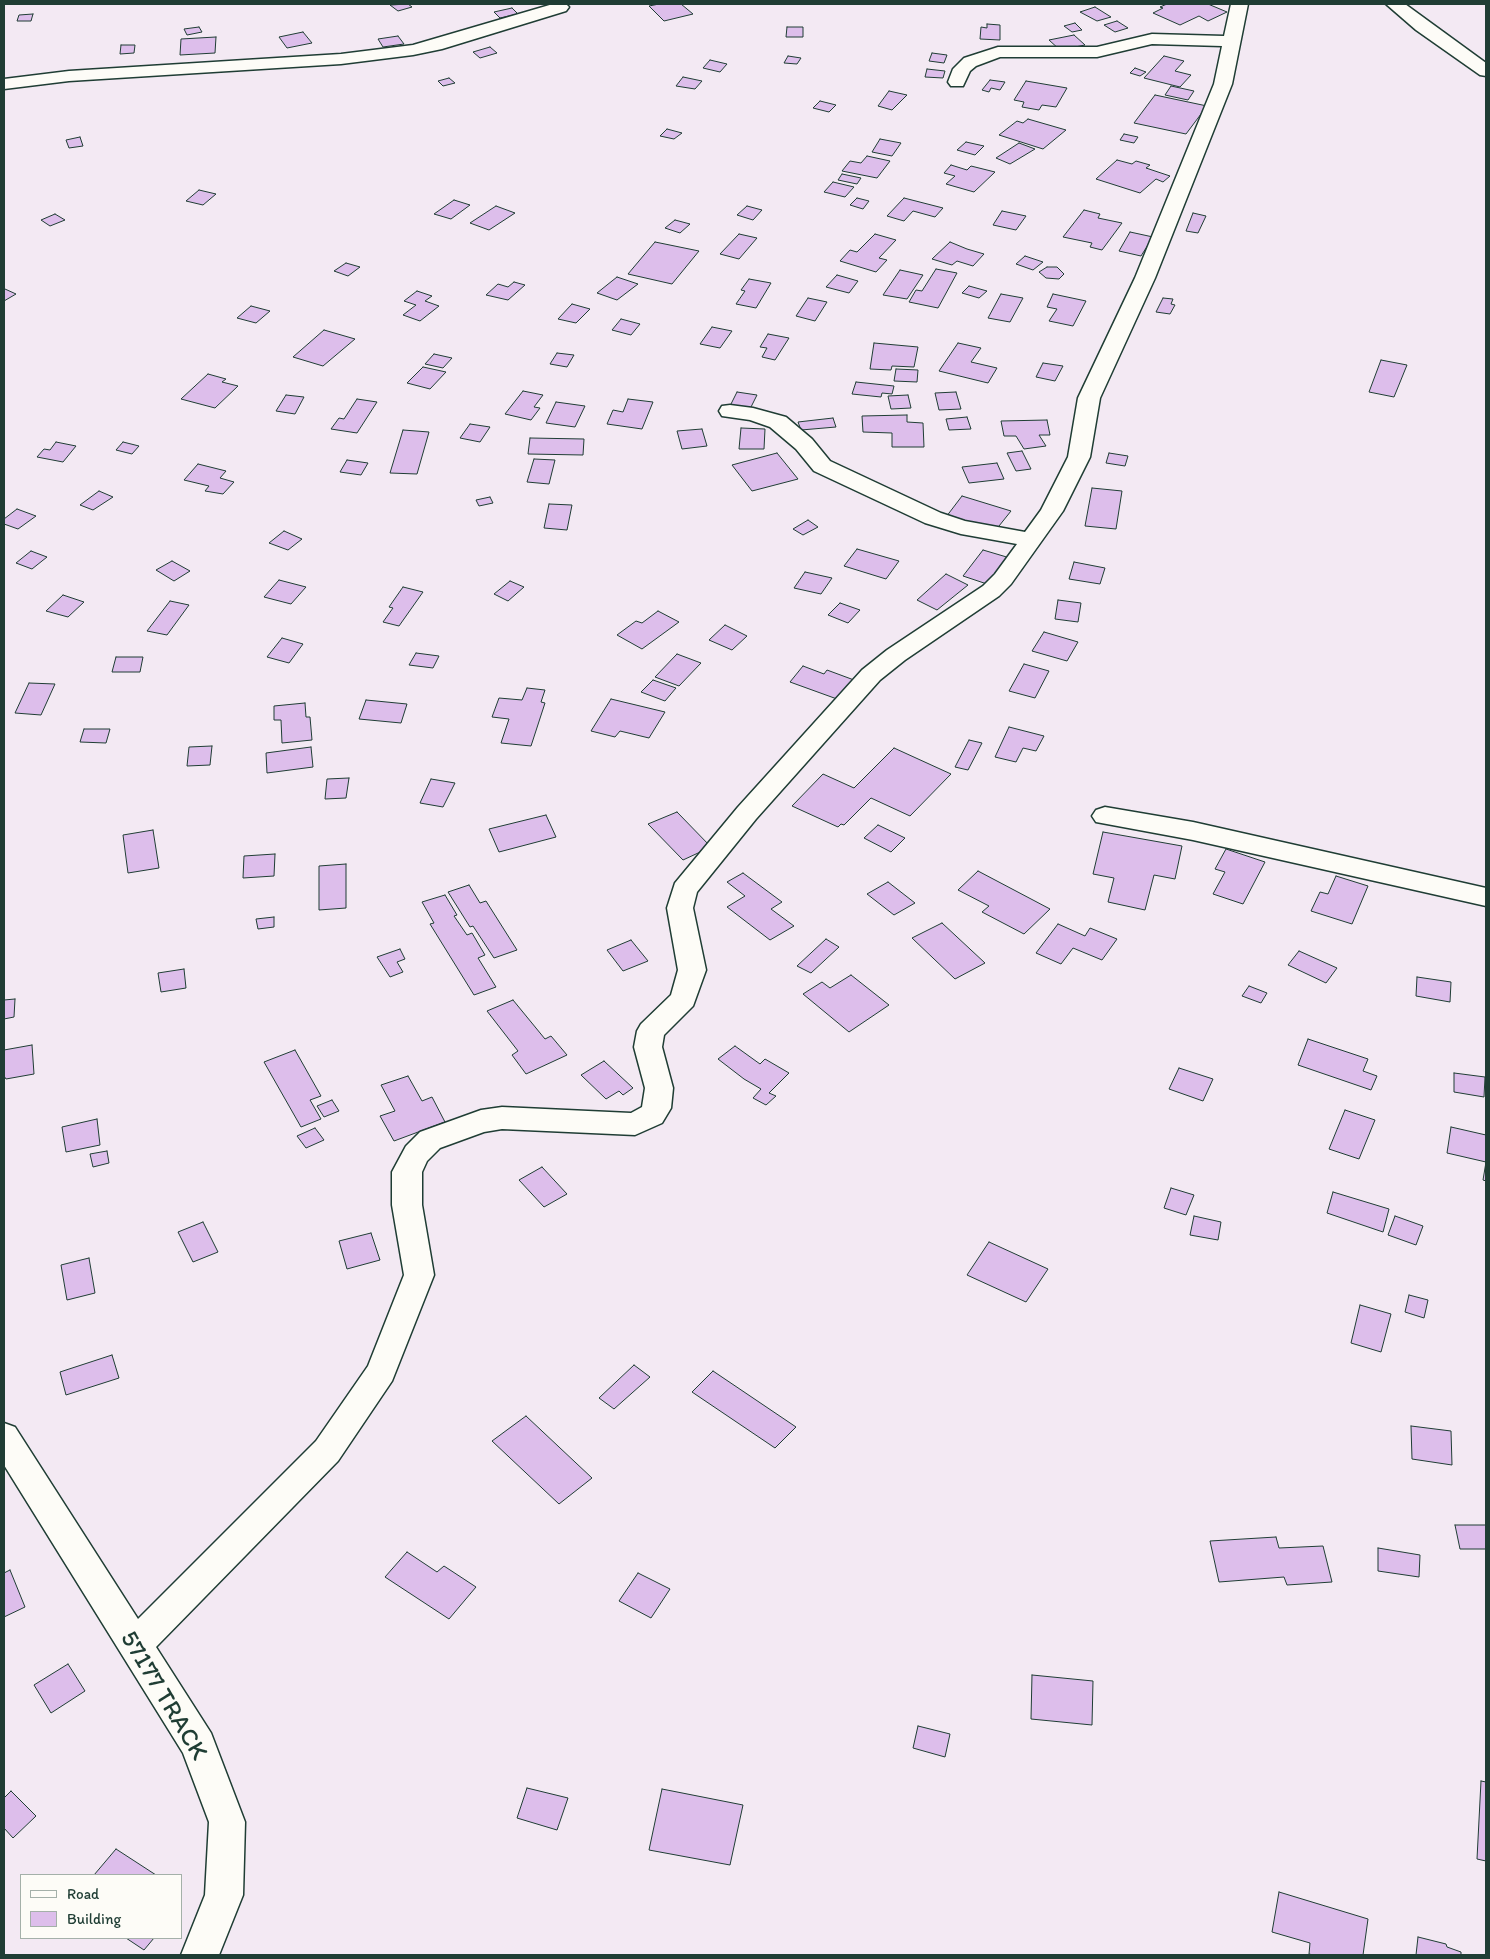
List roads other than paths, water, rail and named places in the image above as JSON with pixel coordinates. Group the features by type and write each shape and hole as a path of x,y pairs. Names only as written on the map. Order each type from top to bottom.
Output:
{"street":[{"path":"134,1646 327,1451 381,1372 419,1275 407,1205 407,1172 416,1154 430,1140 481,1120 502,1118 544,1119 635,1124 652,1115 657,1108 660,1095 648,1047 651,1031 684,998 692,970 680,908 684,890 747,813 872,675 896,655 991,591 1003,579 1052,511 1079,457 1089,398 1145,278 1223,84 1239,4"},
{"path":"1395,4 1422,26 1486,71"},
{"path":"4,84 69,76 341,59 413,50 436,45 560,7"},
{"path":"957,82 962,69 970,62 998,52 1097,52 1152,38 1231,41"},
{"path":"730,411 753,414 778,422 804,444 822,466 933,518 961,527 1032,540"},
{"path":"1105,816 1193,831 1486,897"},
{"name":"57177 TRACK","path":"10,1448 198,1746 226,1822 224,1895 200,1955"}]}
